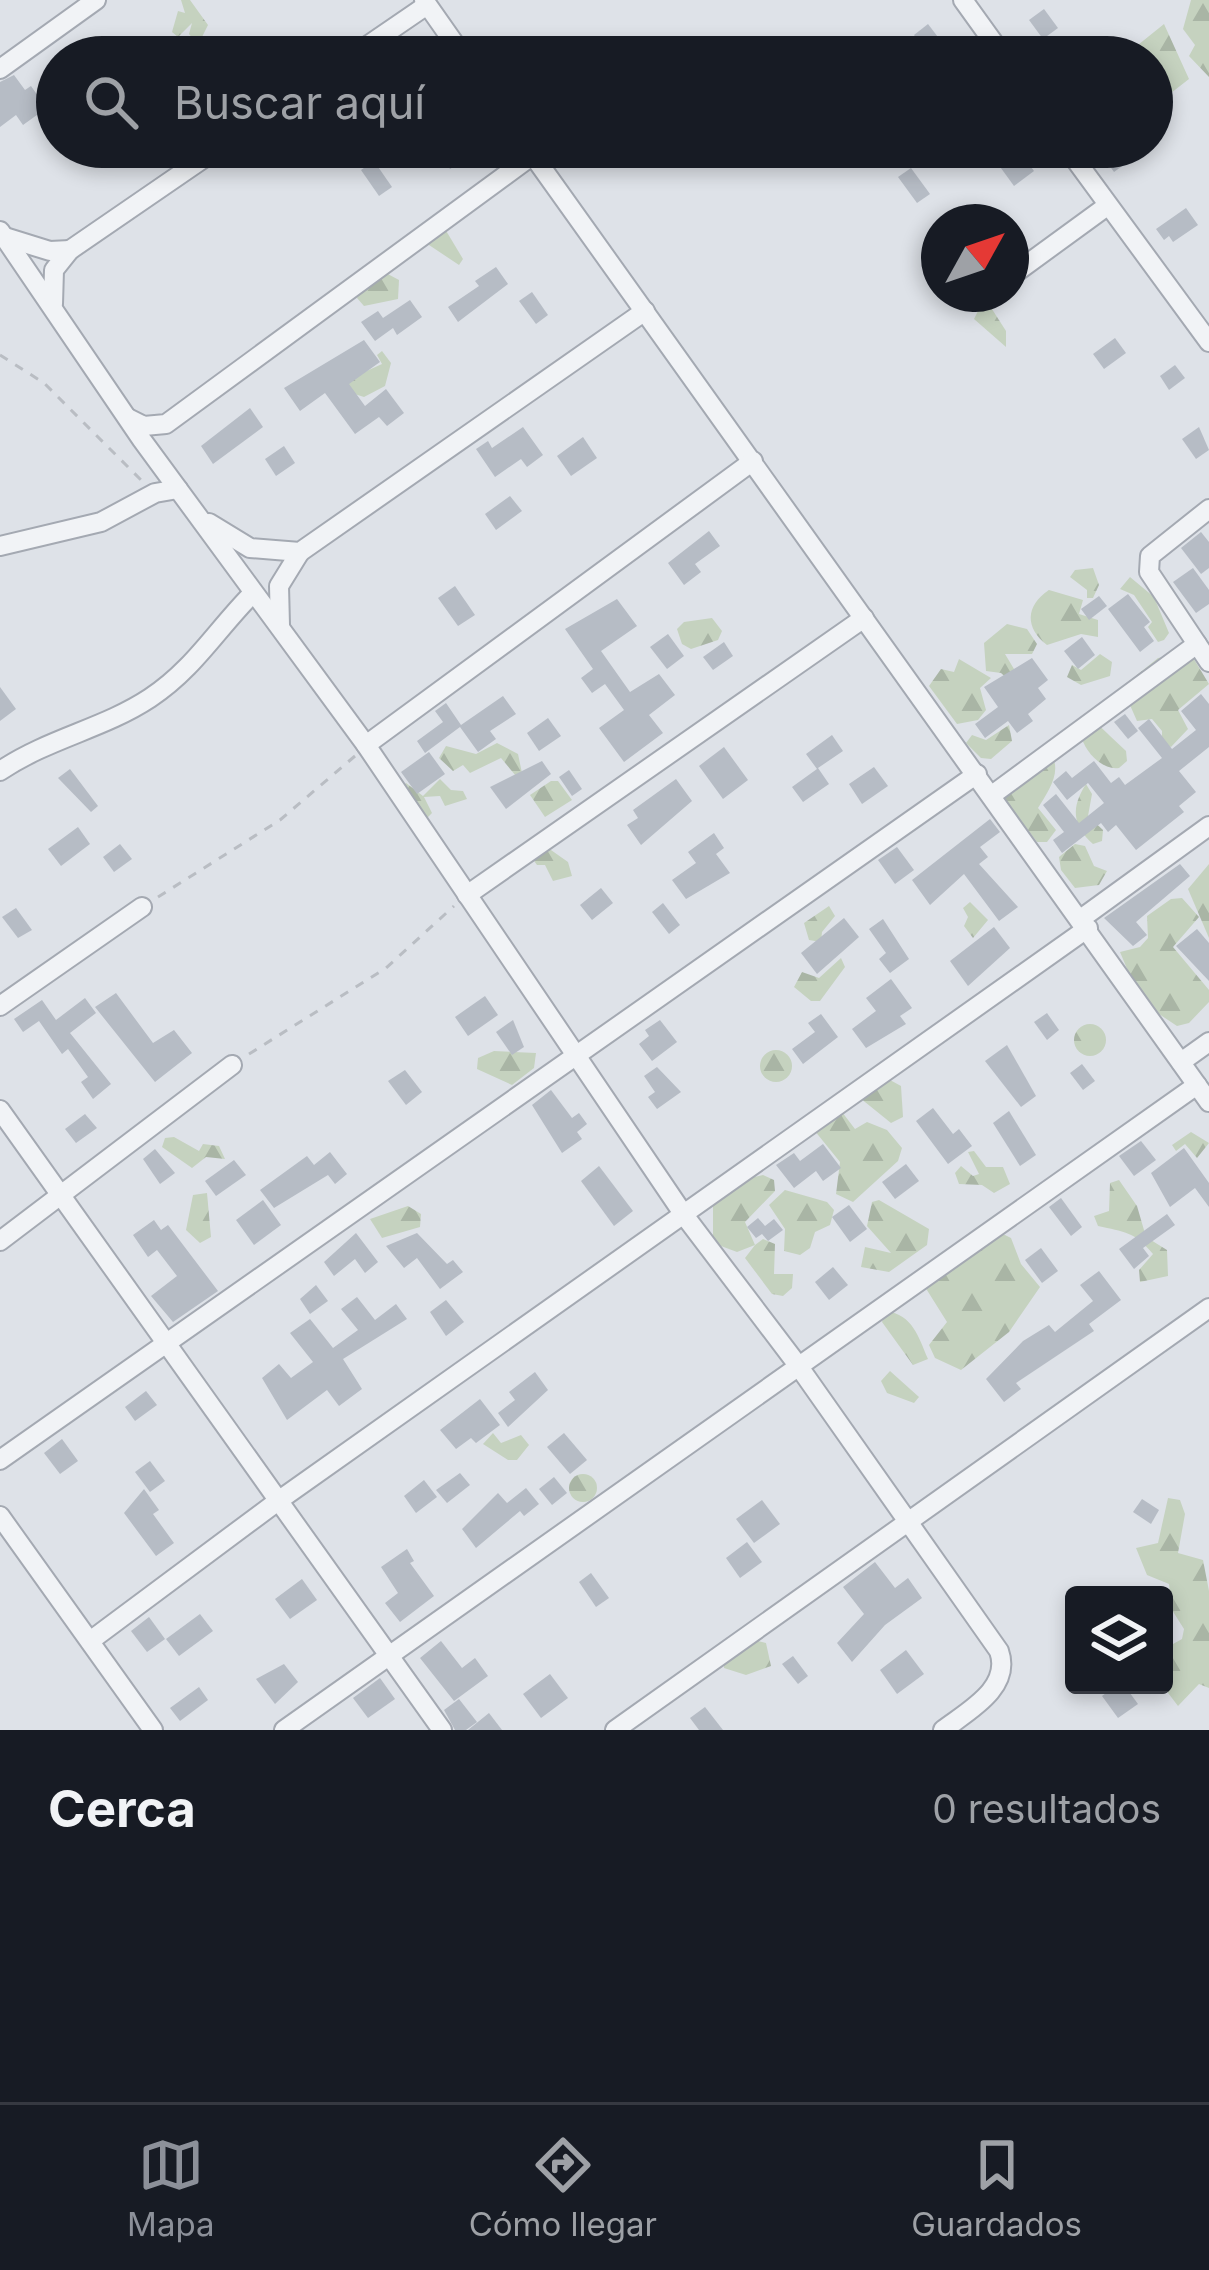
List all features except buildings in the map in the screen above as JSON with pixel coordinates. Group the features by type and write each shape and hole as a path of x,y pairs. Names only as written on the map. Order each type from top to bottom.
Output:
{"street":[{"path":"46,36 96,0"},
{"path":"963,0 989,36"},
{"path":"380,36 426,2 449,36"},
{"path":"0,69 36,43"},
{"path":"53,307 54,270 70,250 189,168"},
{"path":"128,418 144,426 166,424 507,168"},
{"path":"542,168 1209,1102"},
{"path":"1081,168 1209,342"},
{"path":"1029,263 1107,206"},
{"path":"2,234 50,251 70,250"},
{"path":"2,234 178,489 366,745 573,1056 684,1215 797,1364 1003,1662 992,1690 943,1730"},
{"path":"280,630 279,586 300,552 645,311"},
{"path":"159,462 166,424"},
{"path":"366,745 753,461"},
{"path":"0,546 101,522 155,493 178,489"},
{"path":"1209,509 1150,556 1149,572 1209,662"},
{"path":"196,513 250,548 300,552"},
{"path":"0,771 40,744 145,702 196,662 253,593"},
{"path":"467,895 864,618"},
{"path":"992,795 1197,644"},
{"path":"0,1460 169,1346 977,774"},
{"path":"90,1641 1085,923 1209,826"},
{"path":"0,1006 142,907"},
{"path":"1181,1062 1209,1042"},
{"path":"0,1241 232,1065"},
{"path":"284,1730 1197,1085"},
{"path":"0,1110 442,1730"},
{"path":"615,1730 1209,1308"},
{"path":"0,1516 153,1730"}],"path":[{"path":"0,355 44,383 155,493"},
{"path":"142,907 280,820 366,745"},
{"path":"232,1065 386,968 467,895"}],"green space":[{"path":"181,0 190,0 208,25 202,36 189,34 192,23 179,36 172,32 178,11 185,13"},
{"path":"1191,0 1209,0 1209,77 1189,56 1195,45 1183,29"},
{"path":"1164,24 1169,36 1149,36"},
{"path":"1173,44 1189,79 1173,91"},
{"path":"445,229 463,259 459,265 429,245 429,235"},
{"path":"384,272 399,280 398,299 364,306 357,298 361,284"},
{"path":"978,312 994,312 1006,331 1006,347 974,319"},
{"path":"382,351 391,363 385,386 364,397 345,391 349,379 382,364 377,355"},
{"path":"1093,568 1099,585 1093,598 1087,598 1087,590 1070,577 1075,570"},
{"path":"1130,577 1154,597 1169,633 1164,640 1158,642 1148,627 1152,622 1134,595 1120,589"},
{"path":"1049,590 1083,600 1079,614 1098,620 1098,637 1081,634 1047,645 1031,617 1035,603"},
{"path":"712,618 722,631 718,640 691,649 682,644 677,629 684,622"},
{"path":"1007,624 1027,629 1037,644 1032,654 1005,654 1014,669 1012,683 1001,673 986,671 984,643"},
{"path":"1100,654 1112,662 1110,676 1081,685 1067,677 1072,665 1081,670"},
{"path":"1192,656 1209,684 1178,710 1188,729 1171,747 1162,742 1162,731 1152,719 1137,721 1122,687 1158,658"},
{"path":"959,659 991,678 980,688 986,710 978,720 957,724 929,686 941,669 954,672"},
{"path":"1091,718 1126,751 1127,761 1119,768 1100,763 1085,746 1081,734"},
{"path":"1009,725 1012,741 991,759 981,758 966,743 972,735 986,740"},
{"path":"497,743 518,754 522,773 516,776 501,758 470,773 463,765 453,771 439,758 446,746 476,754"},
{"path":"1046,748 1055,771 1038,808 1056,830 1047,842 1037,842 997,789 998,780"},
{"path":"440,779 451,790 463,791 467,799 445,806 440,796 424,797 432,813 426,819 396,793 406,783 423,796"},
{"path":"558,781 572,800 545,817 530,795"},
{"path":"1086,784 1092,794 1088,816 1103,830 1102,841 1093,844 1076,816"},
{"path":"541,843 568,862 572,876 553,881 545,865 537,865 532,858"},
{"path":"1075,844 1085,846 1094,866 1107,871 1099,885 1075,888 1061,870 1059,857"},
{"path":"1209,864 1209,938 1188,889"},
{"path":"1182,898 1199,917 1173,947 1209,990 1209,1002 1189,1023 1177,1026 1141,1002 1120,952 1140,947 1148,938 1147,916 1171,899"},
{"path":"970,902 988,920 973,938 964,926 968,917 963,908"},
{"path":"829,906 835,916 822,932 821,942 809,940 804,923"},
{"path":"841,958 845,967 820,1001 811,1001 794,987 802,972 819,978"},
{"path":"1090,1024 1101,1029 1106,1040 1101,1051 1090,1056 1079,1051 1074,1040 1079,1029"},
{"path":"776,1050 787,1055 792,1066 787,1077 776,1082 765,1077 760,1066 765,1055"},
{"path":"494,1051 536,1053 534,1068 512,1085 477,1069 478,1058"},
{"path":"879,1074 901,1086 903,1117 891,1123 860,1098"},
{"path":"842,1112 855,1129 867,1122 887,1130 902,1148 898,1161 853,1202 836,1194 840,1162 810,1125"},
{"path":"1191,1132 1209,1143 1197,1158 1185,1144 1176,1151 1172,1145"},
{"path":"174,1137 199,1151 203,1144 219,1146 225,1159 206,1157 192,1168 162,1147 165,1138"},
{"path":"974,1151 986,1167 1003,1167 1010,1184 994,1193 982,1185 959,1184 955,1173 961,1166 973,1176 979,1174 968,1152"},
{"path":"763,1175 774,1180 775,1191 745,1222 755,1245 737,1252 713,1243 713,1195 725,1184"},
{"path":"1119,1180 1137,1206 1146,1237 1167,1250 1168,1276 1140,1282 1139,1270 1153,1254 1134,1237 1098,1226 1094,1216 1109,1211 1110,1183"},
{"path":"785,1190 827,1202 834,1210 830,1225 815,1232 810,1248 800,1255 784,1251 785,1229 769,1205"},
{"path":"207,1193 211,1237 200,1243 186,1230 193,1195"},
{"path":"879,1200 929,1229 927,1245 889,1272 861,1267 865,1247 891,1253 867,1226 872,1202"},
{"path":"408,1206 421,1214 420,1227 382,1238 370,1219"},
{"path":"999,1232 1011,1238 1021,1264 1040,1287 1009,1332 961,1370 935,1358 929,1345 947,1322 920,1279"},
{"path":"763,1239 775,1244 774,1274 793,1274 792,1288 783,1296 772,1294 745,1258"},
{"path":"886,1311 909,1322 928,1359 913,1365 882,1322"},
{"path":"890,1371 919,1397 914,1403 887,1393 881,1381"},
{"path":"493,1433 501,1443 521,1435 529,1445 517,1460 508,1460 483,1444"},
{"path":"583,1474 593,1478 597,1488 593,1498 583,1502 573,1498 569,1488 573,1478"},
{"path":"1168,1498 1180,1500 1185,1514 1178,1553 1203,1560 1209,1591 1209,1688 1199,1684 1178,1706 1169,1694 1173,1694 1173,1644 1182,1639 1184,1629 1173,1612 1173,1586 1147,1575 1136,1548 1158,1543"},
{"path":"754,1640 766,1643 771,1666 746,1675 724,1668 724,1656"}]}
